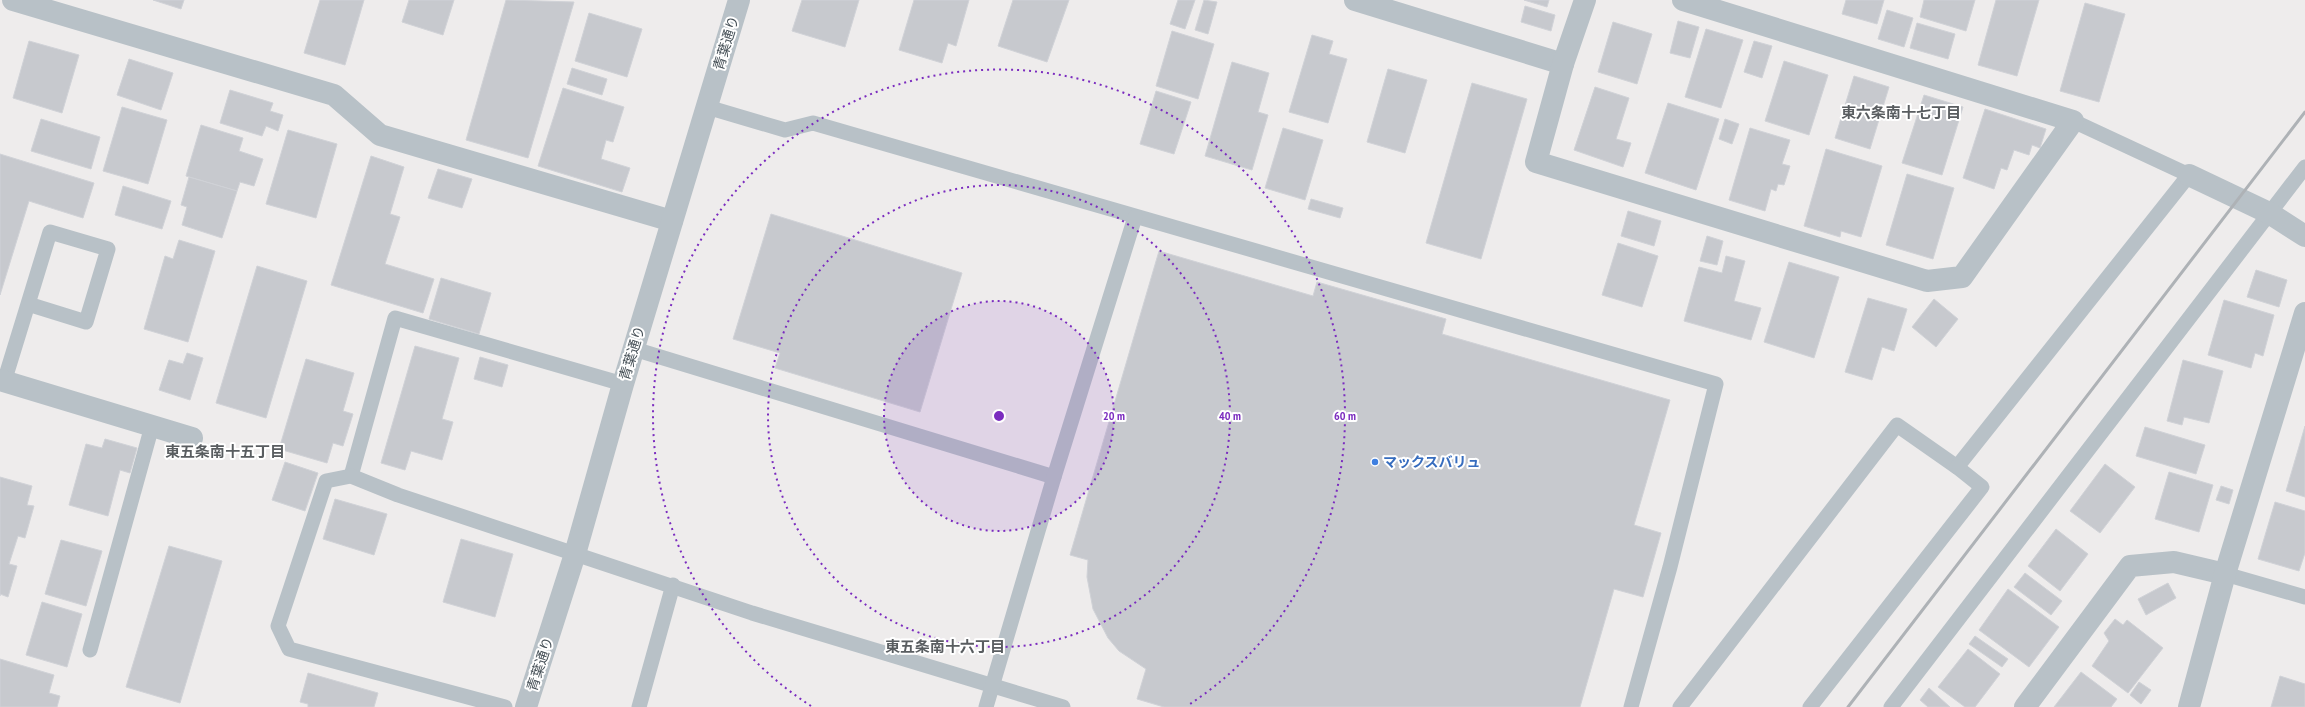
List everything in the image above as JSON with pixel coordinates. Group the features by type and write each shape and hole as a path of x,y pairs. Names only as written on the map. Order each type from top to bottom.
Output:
{"street":[{"path":"13,0 334,95 380,135 672,221"},
{"name":"青葉通り","path":"526,707 575,554 623,384 739,0"},
{"path":"1355,0 1563,64"},
{"path":"1584,0 1563,64 1536,162 1926,281 1962,277 2073,121 1683,0"},
{"path":"2189,175 2269,213 2305,236"},
{"path":"2189,707 2225,574 2305,313"},
{"path":"2,381 192,438"},
{"path":"2025,707 2130,566 2174,562 2225,574"}],"lane":[{"path":"707,107 785,130 813,123 1716,384 1670,567 1630,707"},
{"path":"1957,467 2189,175 2073,121"},
{"path":"1891,707 2305,167"},
{"path":"986,707 1054,477 1135,217"},
{"path":"2,381 50,232 108,249 86,322 28,304"},
{"path":"351,476 395,318 623,384"},
{"path":"634,349 1054,477"},
{"path":"1680,707 1897,425 1957,467 1982,488 1810,707"},
{"path":"90,650 152,426"},
{"path":"505,707 289,649 278,626 326,480 351,476 398,495 673,585 752,613 1063,707"},
{"path":"2225,574 2305,597"},
{"path":"639,707 673,585"}],"building":[{"path":"153,0 184,0 181,9"},
{"path":"320,0 364,0 345,65 304,53"},
{"path":"409,0 454,0 443,35 402,22"},
{"path":"506,0 574,2 528,158 466,140"},
{"path":"802,0 859,0 845,47 792,31"},
{"path":"914,0 969,0 956,46 948,43 942,63 899,50"},
{"path":"1013,0 1069,0 1047,62 998,46"},
{"path":"1178,0 1195,0 1185,29 1170,24"},
{"path":"1204,0 1217,2 1208,34 1195,30"},
{"path":"1524,0 1549,0 1547,7"},
{"path":"1846,0 1884,0 1877,24 1842,14"},
{"path":"1924,0 1975,0 1966,31 1920,17"},
{"path":"1996,0 2039,0 2017,76 1978,65"},
{"path":"2085,3 2125,14 2099,102 2060,91"},
{"path":"1525,6 1555,15 1551,31 1521,22"},
{"path":"1887,10 1913,18 1904,47 1878,39"},
{"path":"589,13 642,29 627,77 575,61"},
{"path":"1678,21 1699,27 1690,58 1670,53"},
{"path":"1613,22 1652,34 1637,84 1598,72"},
{"path":"1917,23 1955,34 1948,59 1910,48"},
{"path":"1706,29 1743,40 1721,108 1685,97"},
{"path":"1172,31 1214,44 1198,99 1156,86"},
{"path":"1312,35 1333,41 1329,54 1347,59 1328,123 1289,112"},
{"path":"29,41 79,55 62,113 13,98"},
{"path":"1754,41 1772,46 1762,78 1744,72"},
{"path":"129,59 173,73 161,110 117,95"},
{"path":"1784,61 1828,75 1809,135 1765,121"},
{"path":"1232,62 1269,73 1258,112 1268,115 1252,170 1205,156"},
{"path":"572,68 607,79 602,95 567,84"},
{"path":"1388,69 1427,80 1405,153 1367,142"},
{"path":"1854,76 1889,87 1870,149 1835,138"},
{"path":"1472,83 1527,99 1481,259 1426,243"},
{"path":"1595,87 1629,98 1616,139 1631,143 1623,167 1574,150"},
{"path":"563,88 624,107 613,142 606,140 601,159 630,168 622,192 538,166"},
{"path":"230,90 273,103 270,111 283,115 278,131 266,126 262,136 220,123"},
{"path":"1156,91 1191,102 1174,154 1140,144"},
{"path":"1924,95 1963,107 1942,175 1902,163"},
{"path":"1668,103 1719,119 1696,190 1645,173"},
{"path":"122,107 167,120 148,184 103,171"},
{"path":"1985,109 2046,129 2040,148 2032,145 2029,155 2014,150 2007,170 2001,168 1994,189 1963,178"},
{"path":"41,119 100,137 91,169 31,151"},
{"path":"1725,119 1739,124 1732,144 1719,139"},
{"path":"201,125 243,138 239,151 263,159 254,186 240,182 237,191 186,176"},
{"path":"1283,128 1323,140 1305,200 1265,188"},
{"path":"1750,128 1790,140 1782,164 1790,166 1784,185 1778,184 1776,191 1771,189 1765,211 1729,200"},
{"path":"288,130 337,144 316,218 266,204"},
{"path":"1826,149 1882,166 1861,237 1841,231 1840,237 1804,226"},
{"path":"0,154 94,183 83,218 29,201 0,295"},
{"path":"371,156 404,167 390,214 400,217 385,264 434,279 423,313 331,285"},
{"path":"438,169 472,179 462,208 428,198"},
{"path":"1907,174 1954,188 1933,259 1886,245"},
{"path":"189,177 237,191 222,238 182,225 187,207 181,205"},
{"path":"123,186 171,201 162,229 115,215"},
{"path":"1311,199 1343,208 1340,218 1308,209"},
{"path":"1628,211 1661,221 1654,246 1621,236"},
{"path":"771,214 962,273 920,412 775,368 780,353 733,339"},
{"path":"1707,236 1723,241 1717,265 1700,261"},
{"path":"179,240 215,251 188,342 144,329 165,256 173,259"},
{"path":"1618,243 1658,256 1642,307 1602,295"},
{"name":"マックスバリュ","path":"1159,251 1313,296 1317,282 1446,319 1442,334 1670,400 1634,525 1661,533 1643,597 1614,589 1580,707 1164,707 1137,699 1146,669 1119,651 1108,638 1093,609 1087,577 1088,560 1070,555"},
{"path":"1726,256 1745,261 1734,301 1761,308 1751,340 1684,321 1699,267 1722,273"},
{"path":"1789,262 1839,277 1814,358 1764,342"},
{"path":"257,266 307,281 266,418 216,403"},
{"path":"2256,270 2287,280 2279,307 2247,297"},
{"path":"441,278 491,293 479,334 429,319"},
{"path":"1868,298 1907,309 1894,351 1882,347 1872,380 1845,372"},
{"path":"1934,299 1958,319 1936,347 1912,327"},
{"path":"2224,300 2274,315 2263,356 2255,353 2251,368 2208,355"},
{"path":"415,346 459,358 442,419 453,422 442,460 411,451 405,470 381,463"},
{"path":"187,353 203,358 190,400 159,390 169,360 183,364"},
{"path":"480,357 508,365 502,387 474,379"},
{"path":"306,359 354,373 343,411 353,414 343,446 333,443 327,463 279,449"},
{"path":"2183,360 2223,371 2209,423 2184,417 2182,425 2167,421"},
{"path":"2305,426 2305,497 2286,491"},
{"path":"2145,427 2205,445 2196,474 2136,456"},
{"path":"105,439 137,448 130,473 120,470 108,516 69,505 86,444 102,448"},
{"path":"285,462 318,473 305,511 272,500"},
{"path":"2105,464 2135,487 2100,533 2070,511"},
{"path":"2169,472 2213,485 2199,532 2155,519"},
{"path":"0,477 32,486 27,505 34,506 25,538 18,536 9,564 17,566 8,597 0,594"},
{"path":"2221,486 2233,490 2229,504 2216,500"},
{"path":"335,499 387,514 374,555 323,539"},
{"path":"2275,502 2305,511 2305,553 2299,571 2258,559"},
{"path":"2056,529 2088,554 2060,591 2028,566"},
{"path":"461,539 513,554 495,617 443,602"},
{"path":"61,540 102,551 86,606 45,594"},
{"path":"169,546 222,561 180,703 126,687"},
{"path":"2025,573 2062,601 2051,615 2014,587"},
{"path":"2168,583 2176,598 2146,615 2138,599"},
{"path":"2008,589 2059,627 2029,667 1979,630"},
{"path":"42,602 82,614 67,667 26,655"},
{"path":"2115,619 2123,625 2127,620 2163,648 2128,693 2092,666 2109,641 2104,633"},
{"path":"1975,636 2008,659 2002,667 1969,644"},
{"path":"1968,649 2000,674 1975,707 1965,707 1938,687"},
{"path":"0,659 54,675 49,693 60,696 57,707 0,707"},
{"path":"2081,672 2117,699 2111,707 2054,707"},
{"path":"308,673 378,693 374,707 308,707 308,704 300,702"},
{"path":"2280,676 2305,684 2305,707 2271,707"},
{"path":"2139,682 2151,690 2141,704 2130,695"},
{"path":"1929,688 1950,707 1928,707 1920,700"}],"railway":[{"path":"1848,707 2305,112"}],"place":[{"name":"マックスバリュ","path":"1375,462"}],"district":[{"name":"東六条南十七丁目","path":"1901,113"},
{"name":"東五条南十五丁目","path":"225,452"},
{"name":"東五条南十六丁目","path":"945,647"}]}
